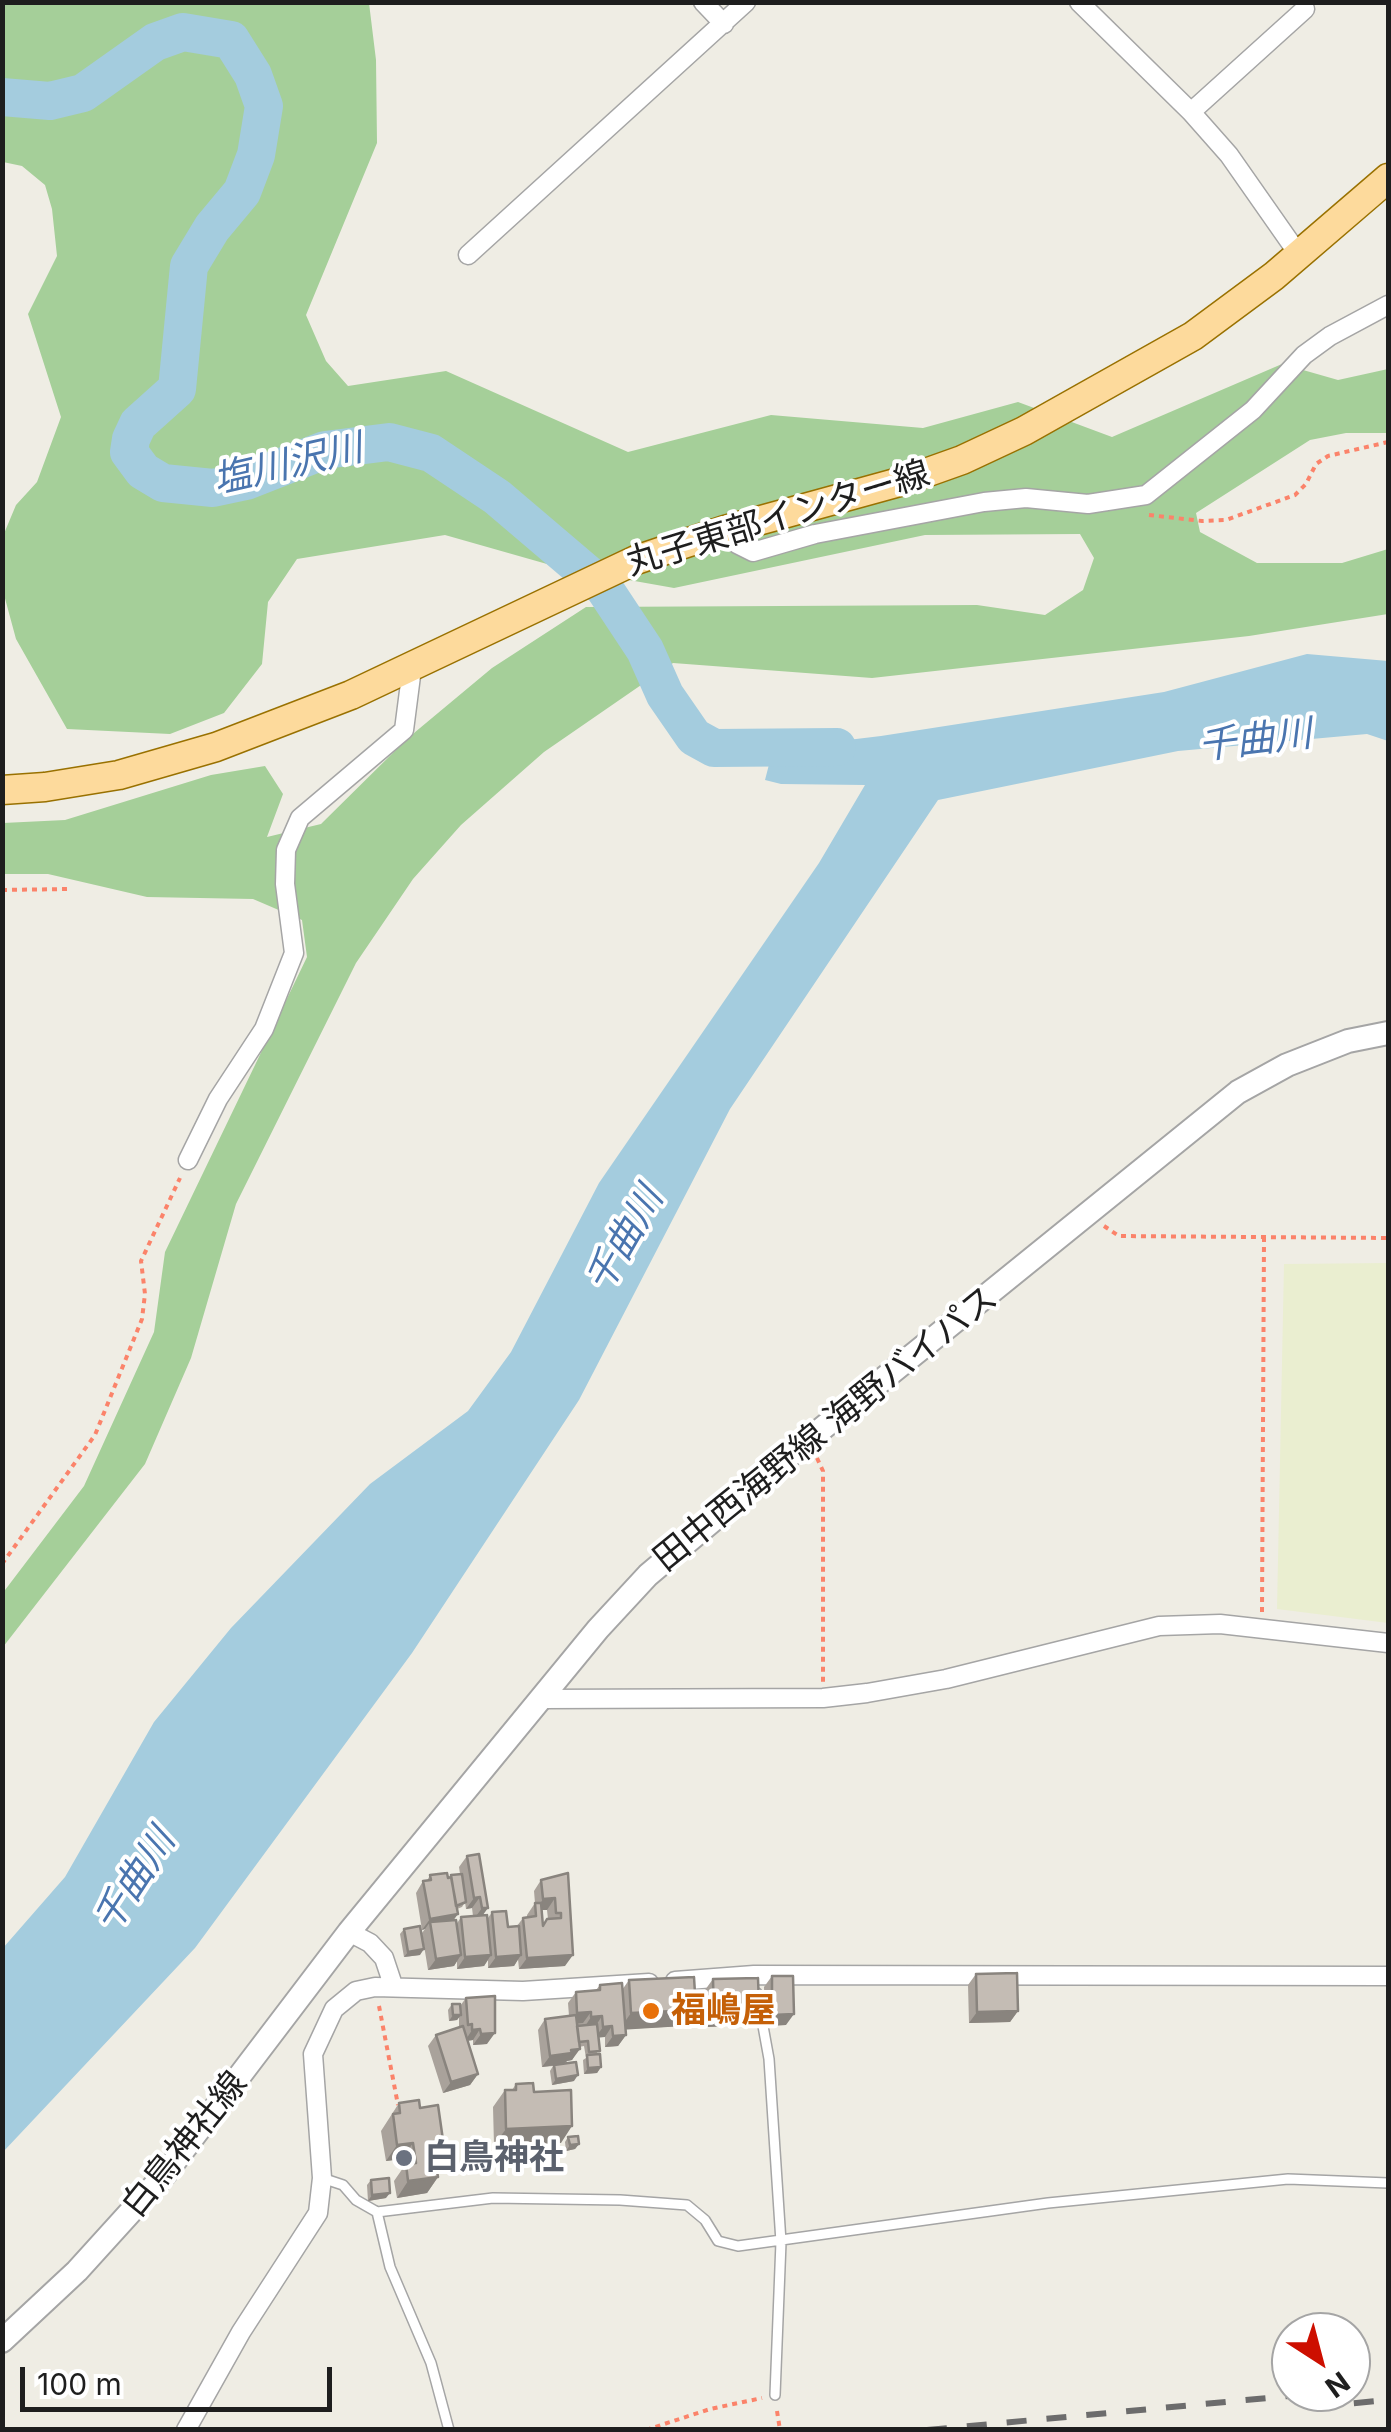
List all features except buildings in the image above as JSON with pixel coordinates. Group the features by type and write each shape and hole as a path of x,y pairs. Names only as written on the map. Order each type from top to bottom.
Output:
{"main road":[{"name":"丸子東部インター線","path":"2,790 45,788 119,775 280,724 412,668 636,560 962,460 1024,432 1194,336 1386,185"}],"street":[{"path":"703,2 724,24"},
{"path":"468,255 746,2"},
{"path":"1078,2 1192,112 1229,155 1299,256"},
{"path":"1192,112 1306,8"},
{"path":"725,530 737,544 754,552 815,534 984,502 1026,498 1088,504 1146,495 1253,410 1304,354 1388,305"},
{"path":"188,1160 218,1099 264,1028 294,954 285,884 286,850 300,818 404,730 412,668"},
{"name":"田中西海野線 海野バイパス","path":"350,1932 648,1575 808,1440 1238,1092 1287,1065 1348,1041 1388,1033"},
{"path":"542,1699 823,1698 868,1693 1159,1626 1220,1624 1388,1643"},
{"path":"350,1932 370,1943 384,1958 384,1986"},
{"name":"白鳥神社線","path":"2,2341 127,2220 350,1932"},
{"path":"186,2430 240,2332 318,2213 322,2178 313,2054 334,2009 356,1991 384,1986 523,1991 754,1976 1388,1976"}],"lane":[{"path":"754,1976 768,2059 781,2242 774,2395"},
{"path":"322,2178 343,2185 356,2200 377,2212 493,2198 687,2205 705,2220 718,2241 738,2246 1048,2202 1288,2179 1388,2183"},
{"path":"377,2212 390,2267 430,2363 449,2430"}],"path":[{"path":"1144,514 1202,522 1226,520 1295,495 1316,464 1328,456 1388,442"},
{"path":"2,890 68,890"},
{"path":"2,1564 95,1435 142,1320 141,1261 188,1160"},
{"path":"1087,1215 1119,1236 1388,1238"},
{"path":"1262,1629 1264,1236"},
{"path":"808,1440 823,1471 823,1698"},
{"path":"384,1986 398,2108"},
{"path":"646,2430 710,2409 774,2395 780,2430"}],"green space":[{"path":"3,3 369,3 376,60 377,143 306,315 326,361 348,386 446,371 628,452 771,415 923,428 1018,402 1112,437 1282,364 1338,380 1388,369 1388,433 1346,433 1310,440 1196,513 1200,532 1257,563 1342,563 1388,549 1388,614 1249,636 872,678 673,663 544,752 461,825 413,879 356,963 236,1204 191,1358 145,1464 3,1647 2,1594 84,1486 154,1332 165,1252 307,957 302,920 253,899 147,897 48,874 3,874 3,823 65,820 211,775 265,766 283,794 267,837 321,824 408,738 492,668 586,607 977,605 1045,615 1083,590 1094,558 1080,534 925,535 674,588 561,568 445,535 297,559 268,602 262,664 224,713 170,734 67,729 16,639 3,591 3,536 16,505 37,482 61,417 28,314 57,256 52,209 45,185 22,166 3,162"},
{"path":"1388,1263 1388,1623 1277,1609 1284,1264"}],"water":[{"name":"千曲川","path":"1307,654 1388,661 1388,741 1367,734 1178,751 938,800 730,1109 579,1400 412,1653 195,1948 3,2152 3,1948 65,1877 154,1722 231,1628 370,1484 468,1411 511,1352 599,1183 819,863 865,785 781,784 765,780 773,749 1164,692"}],"waterway":[{"name":"塩川沢川","path":"2,97 50,101 83,93 155,42 183,32 231,40 253,75 264,106 256,155 242,192 212,228 189,266 177,389 138,424 131,439 129,452 143,471 163,483 213,488 246,481 325,450 389,442 431,453 497,497 604,588 645,650 665,695 694,737 714,748 837,747"}],"railway":[{"path":"927,2430 1271,2398"},
{"path":"1371,2402 1388,2400"}],"place":[{"name":"福嶋屋","path":"651,2011"},
{"name":"白鳥神社","path":"404,2158"}]}
